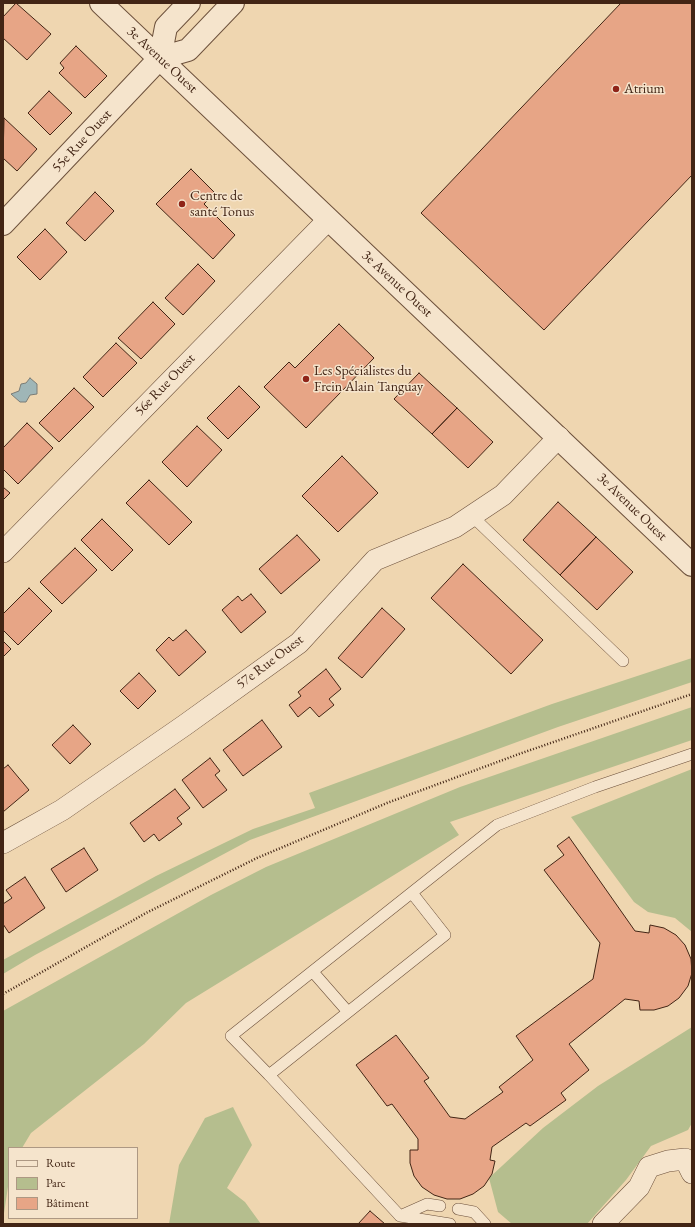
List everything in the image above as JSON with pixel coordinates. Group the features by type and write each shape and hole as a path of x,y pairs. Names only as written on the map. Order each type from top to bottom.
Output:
{"street":[{"name":"3e Avenue Ouest","path":"102,3 328,220 559,437 692,565"},
{"path":"189,3 166,27 160,58 188,50 233,3"},
{"name":"55e Rue Ouest","path":"3,224 160,58"},
{"name":"56e Rue Ouest","path":"3,552 328,220"},
{"name":"57e Rue Ouest","path":"3,843 69,806 185,725 299,642 375,560 455,527 473,517 503,495 559,437"},
{"path":"603,1224 639,1187 650,1166 668,1161 685,1159 692,1173"}],"lane":[{"path":"473,517 623,661"},
{"path":"450,1224 403,1220 231,1036 497,825 595,787 692,754"},
{"path":"269,1075 445,935 412,893"},
{"path":"313,972 348,1012"},
{"path":"403,1220 427,1204 440,1206"},
{"path":"458,1209 474,1212 485,1224"}],"path":[{"path":"3,994 146,913 256,858 387,803 519,754 692,694"}],"green space":[{"path":"692,658 692,682 558,727 250,840 35,955 3,974 3,960 156,876 253,829 315,808 309,793 552,704"},
{"path":"692,707 692,740 450,822 459,835 186,1003 144,1044 31,1133 23,1147 8,1147 8,1187 3,1220 3,1011 211,895 266,867 460,787"},
{"path":"692,769 692,932 675,918 648,912 634,902 571,817"},
{"path":"692,1027 692,1123 688,1130 651,1146 626,1180 587,1224 512,1224 498,1212 489,1178 543,1128 598,1086"},
{"path":"233,1107 252,1145 227,1188 245,1202 261,1224 169,1224 179,1165 205,1118"}],"water":[{"path":"30,378 37,384 37,394 30,395 26,402 20,402 11,394 19,391 21,384 26,383"}],"building":[{"path":"16,3 51,34 27,60 3,38 3,17"},
{"name":"Atrium","path":"621,3 692,3 692,175 544,330 421,213"},
{"path":"76,46 107,76 85,98 59,73 64,68 60,63"},
{"path":"49,91 72,113 50,135 28,113"},
{"path":"4,118 37,149 17,171 3,158"},
{"path":"191,169 215,193 204,204 235,235 213,259 156,204"},
{"path":"95,192 114,211 85,241 66,223"},
{"path":"45,229 67,252 40,280 17,257"},
{"path":"198,264 215,281 183,315 165,298"},
{"path":"153,302 175,324 141,359 118,338"},
{"path":"339,324 374,358 306,428 264,387 289,362 295,368"},
{"path":"116,343 137,363 103,397 83,377"},
{"path":"419,373 457,408 432,434 394,399"},
{"path":"239,386 260,407 228,439 207,418"},
{"path":"74,388 94,407 59,442 39,423"},
{"path":"457,408 493,442 468,468 432,434"},
{"path":"27,423 53,448 18,484 3,469 3,448"},
{"path":"197,426 222,450 187,487 162,462"},
{"path":"342,456 378,493 338,532 302,496"},
{"path":"149,480 192,522 169,545 126,503"},
{"path":"3,487 10,493 3,500"},
{"path":"558,502 596,537 560,575 523,540"},
{"path":"102,519 133,550 112,571 81,540"},
{"path":"297,535 320,560 281,594 259,569"},
{"path":"596,537 633,572 597,610 560,575"},
{"path":"75,548 97,570 62,604 40,582"},
{"path":"463,564 543,640 511,674 431,598"},
{"path":"29,588 52,611 18,645 3,630 3,614"},
{"path":"251,594 266,612 241,633 222,610 238,596 242,601"},
{"path":"382,608 405,629 362,678 338,658"},
{"path":"186,630 206,652 179,676 156,650 169,637 173,641"},
{"path":"3,641 11,649 3,657"},
{"path":"326,669 341,689 329,699 334,705 319,717 310,707 298,717 289,705 301,696 298,692"},
{"path":"139,673 156,691 138,709 120,691"},
{"path":"262,720 282,747 243,776 223,750"},
{"path":"73,725 91,744 70,764 52,745"},
{"path":"210,758 220,771 215,775 227,790 203,808 182,780"},
{"path":"8,765 29,790 3,812 3,769"},
{"path":"175,789 190,808 177,818 182,824 159,841 154,834 144,842 130,823"},
{"path":"569,837 635,931 649,933 650,925 664,928 676,935 685,945 691,959 692,973 688,986 679,998 668,1006 654,1010 640,1010 639,1001 625,999 569,1044 589,1070 561,1093 566,1100 530,1126 526,1123 492,1147 490,1160 495,1161 492,1174 484,1186 473,1194 460,1199 447,1199 434,1195 422,1187 414,1176 410,1163 410,1150 418,1150 418,1139 392,1104 387,1106 356,1065 396,1035 429,1078 424,1081 450,1117 465,1119 503,1092 499,1087 533,1060 516,1036 593,979 600,943 544,870 564,855 557,846"},
{"path":"84,848 98,870 66,892 51,869"},
{"path":"25,877 45,908 9,933 3,924 3,904 12,898 6,890"},
{"path":"370,1211 385,1224 358,1224"}],"place":[{"name":"Atrium","path":"616,89"},
{"name":"Centre de santé Tonus","path":"182,204"},
{"name":"Les Spécialistes du Frein Alain Tanguay","path":"306,379"}]}
